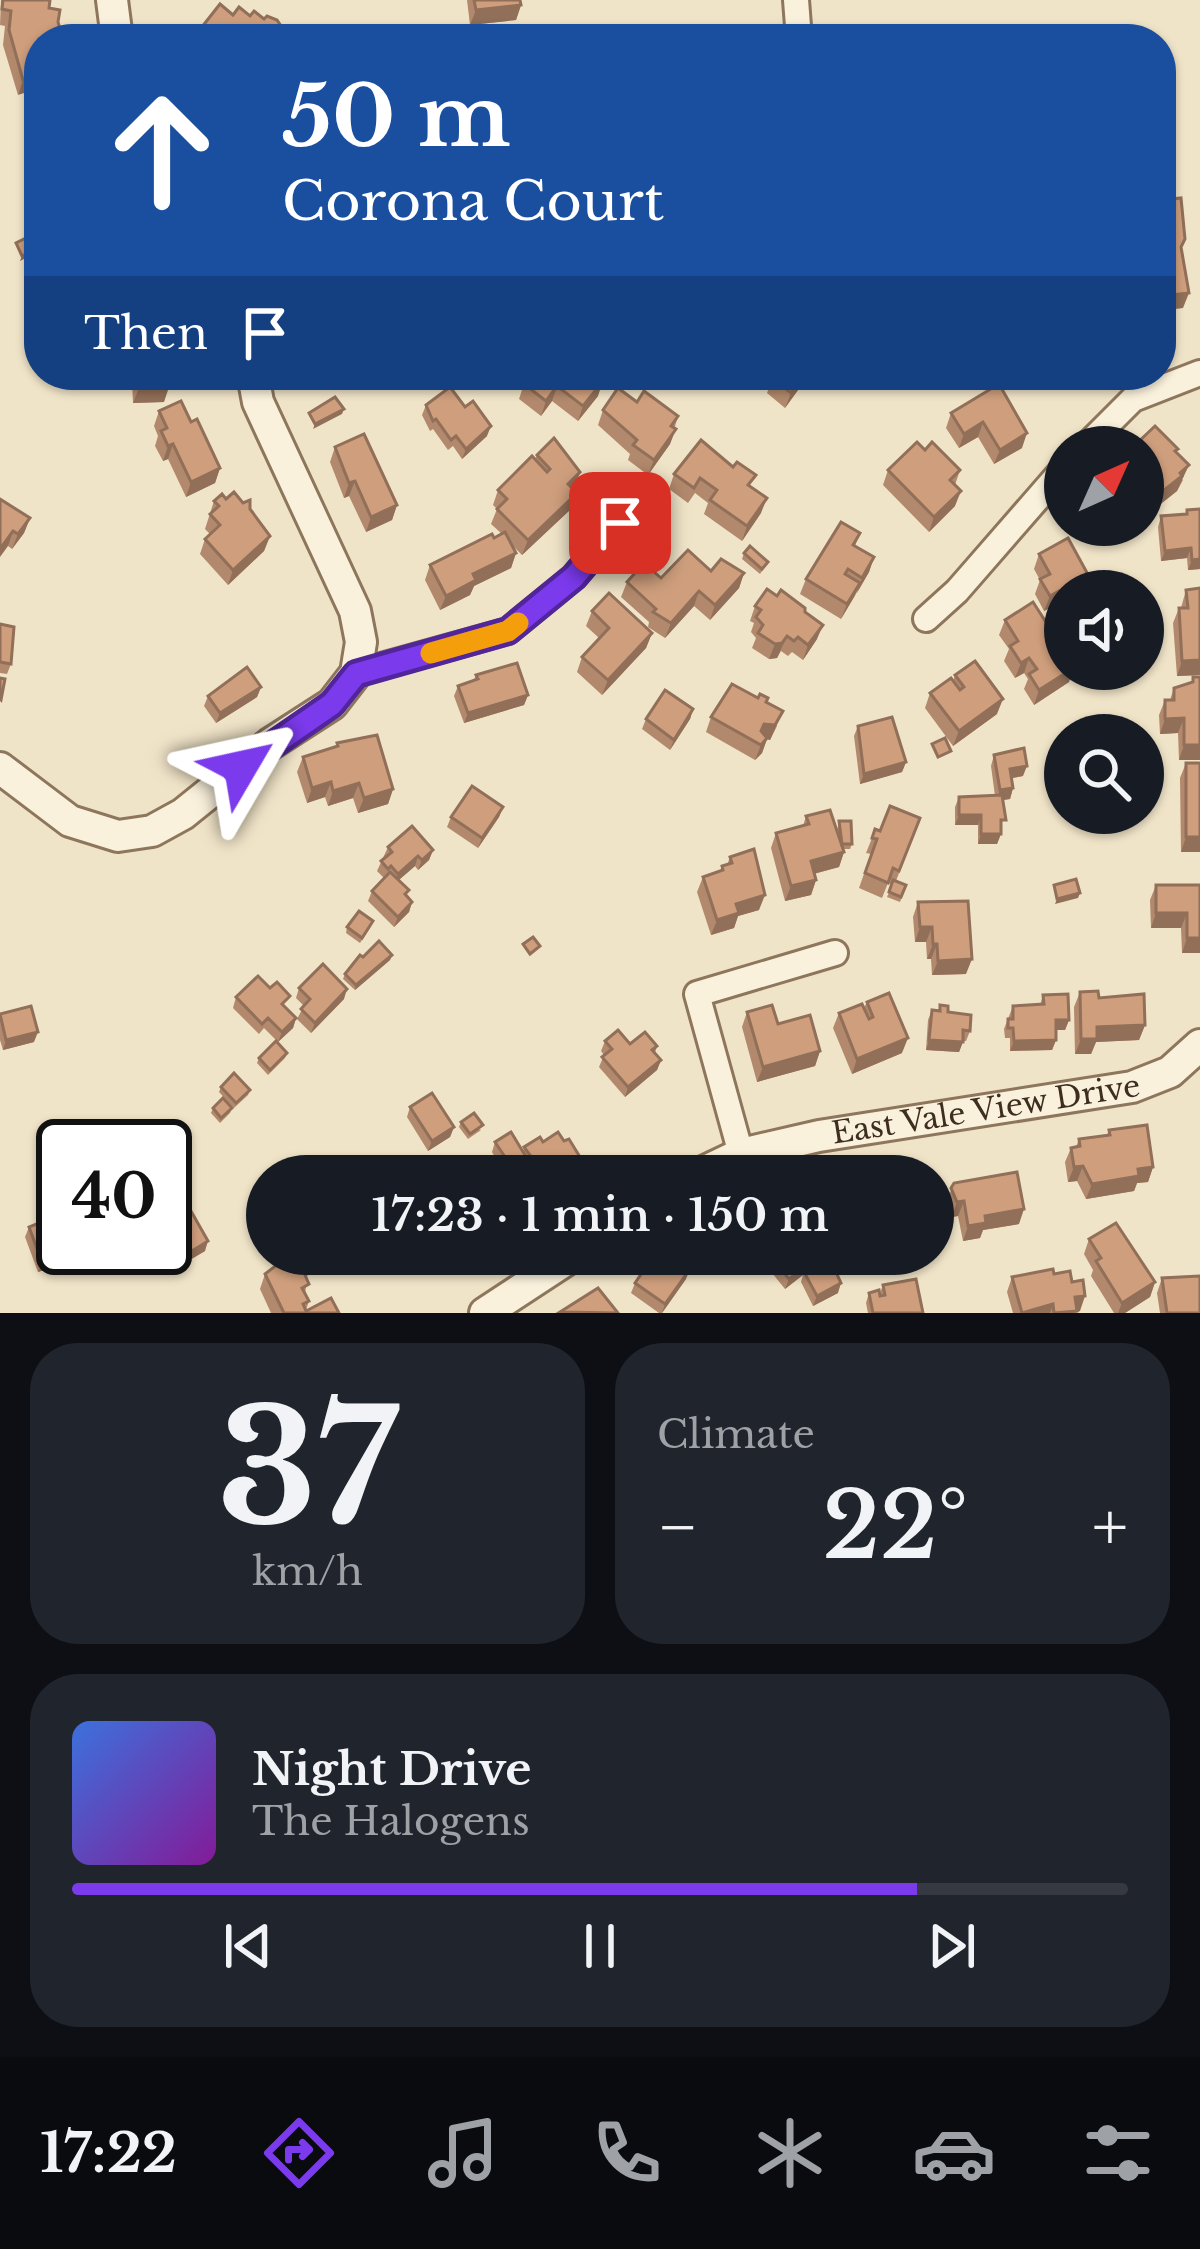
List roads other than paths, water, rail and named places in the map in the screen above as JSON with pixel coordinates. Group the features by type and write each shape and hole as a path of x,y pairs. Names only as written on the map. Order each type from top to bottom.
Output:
{"street":[{"path":"0,768 70,821 118,836 152,831 183,814 270,744 332,704 356,674 361,643 356,611 256,390"},
{"path":"1106,426 1133,399 1156,390"},
{"path":"926,619 957,591 1044,491"},
{"path":"356,674 508,631 574,577 620,523"},
{"path":"741,1154 697,994 835,953"},
{"name":"East Vale View Drive","path":"741,1154 819,1136 1132,1088 1169,1072 1200,1046"},
{"path":"485,1313 543,1275"}]}
